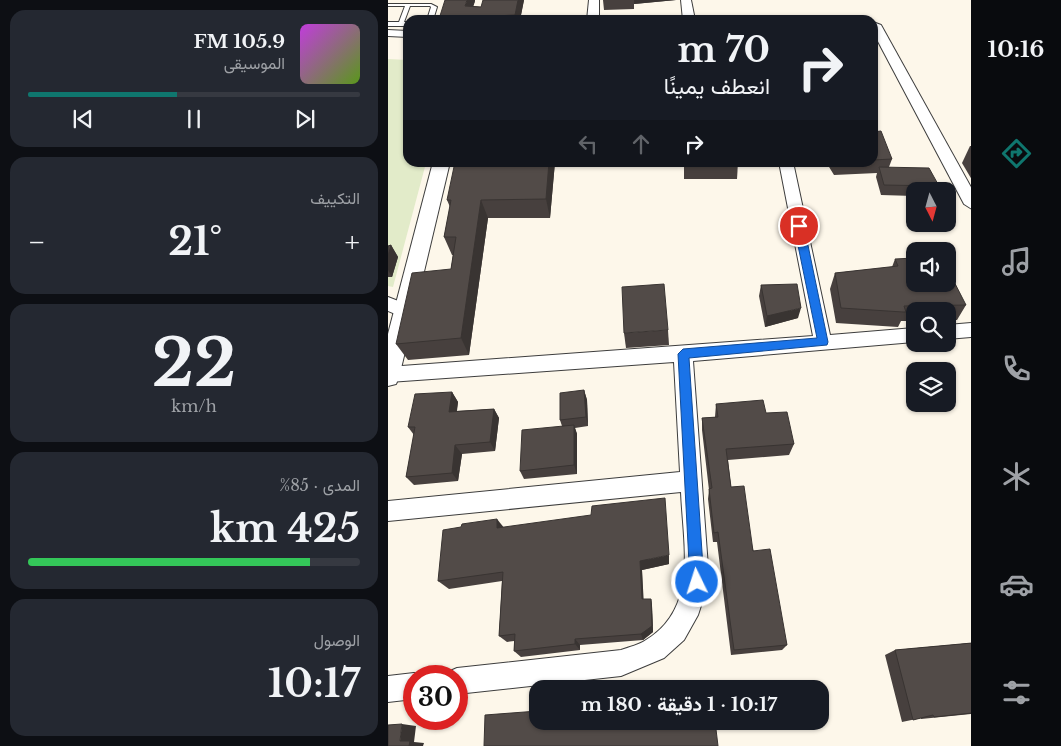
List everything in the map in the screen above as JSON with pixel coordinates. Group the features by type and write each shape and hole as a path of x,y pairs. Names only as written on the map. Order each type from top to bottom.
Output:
{"street":[{"path":"593,15 594,0"},
{"path":"686,0 688,15"},
{"path":"388,33 403,29"},
{"path":"878,37 972,204"},
{"path":"440,167 396,307 388,376 906,336"},
{"path":"787,167 823,342"},
{"path":"956,331 972,330"},
{"path":"468,680 621,662 655,649 675,630 690,607 697,582 683,354"},
{"path":"388,511 691,481"},
{"path":"388,689 403,687"}],"lane":[{"path":"388,5 434,6 431,15"},
{"path":"407,15 408,5"},
{"path":"388,24 403,28"}],"green space":[{"path":"388,59 403,60 403,167 425,167 393,287 388,286"}],"building":[{"path":"445,0 467,0 465,6 481,7 483,0 518,0 515,15 440,15"},
{"path":"878,131 881,131 892,159 878,160"},
{"path":"454,167 549,167 546,199 481,200 461,338 396,344 412,273 451,269 456,237 444,237 451,200 447,200"},
{"path":"879,167 929,168 937,182 906,182 906,185 884,185"},
{"path":"906,258 906,292 956,292 956,286 966,305 956,305 956,302 906,302 906,306 904,306 906,312 841,308 835,273 898,266 895,259"},
{"path":"664,284 668,330 624,333 622,287"},
{"path":"797,284 801,308 767,316 761,285"},
{"path":"584,390 586,417 560,420 560,393"},
{"path":"452,392 449,412 494,409 490,442 455,445 452,473 406,477 415,427 408,427 415,394"},
{"path":"763,400 766,413 787,412 794,444 726,449 731,487 744,486 753,551 770,549 787,645 734,650 718,532 714,533 709,489 712,488 702,418 718,417 716,404"},
{"path":"574,425 574,465 520,471 522,430"},
{"path":"665,498 669,555 640,561 642,599 651,599 652,626 641,634 575,639 575,644 514,651 515,634 499,636 503,572 438,581 443,530 461,527 462,524 497,519 497,528 591,515 592,506"},
{"path":"972,643 972,713 934,717 933,715 913,720 895,650"},
{"path":"529,712 529,730 716,730 718,746 484,746 485,715"},
{"path":"402,724 400,741 410,741 409,746 388,746 388,725"}],"route":[{"path":"697,582 683,354 823,342 799,226"}]}
